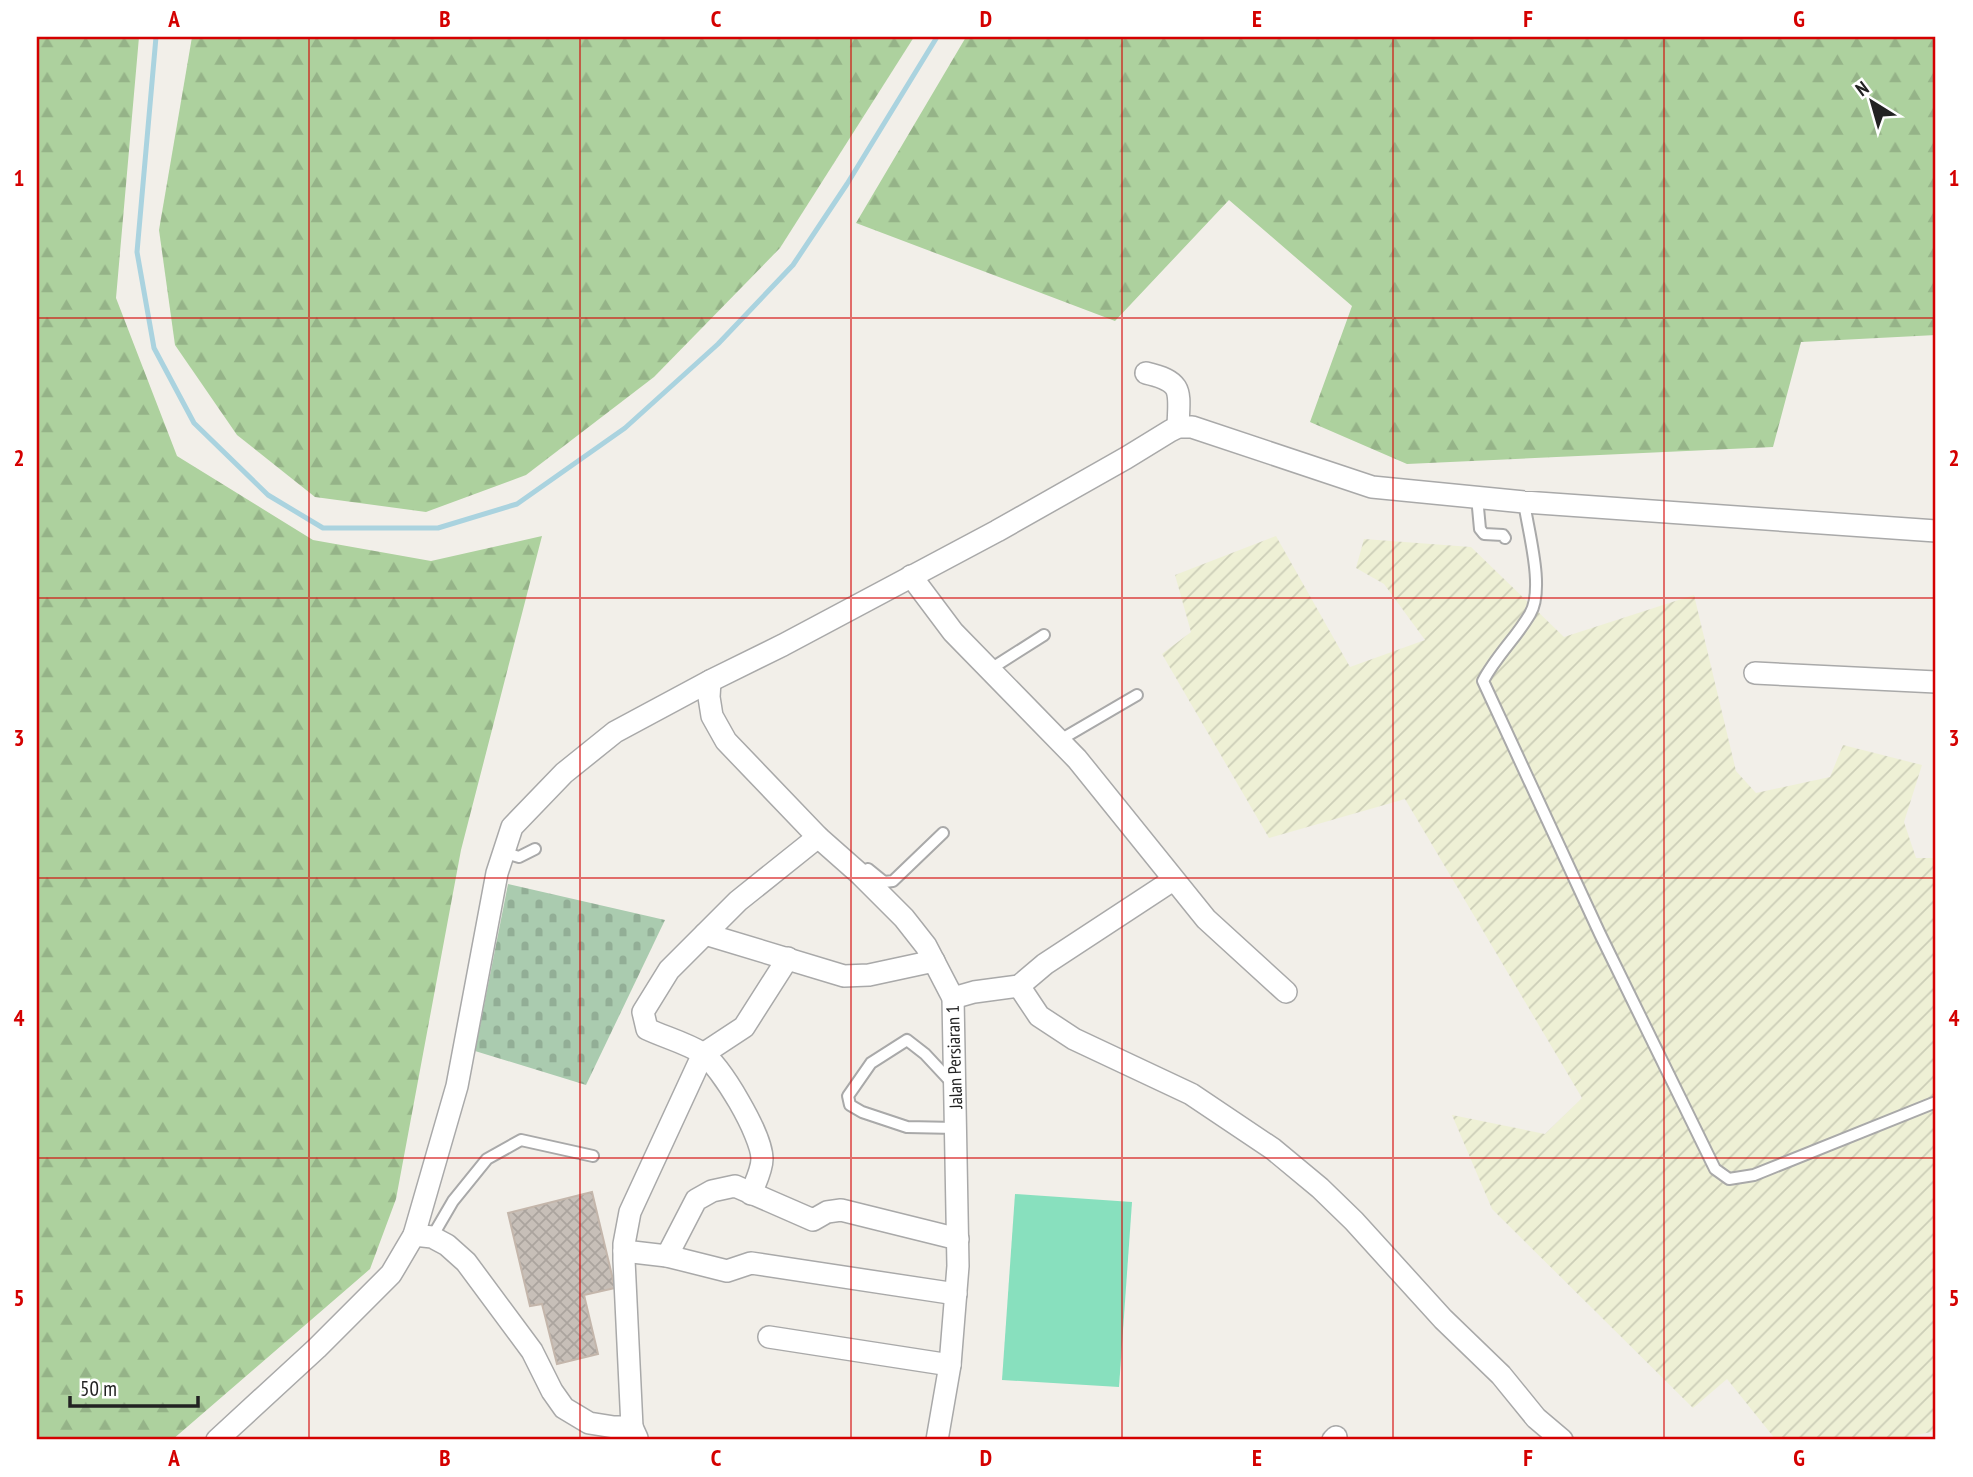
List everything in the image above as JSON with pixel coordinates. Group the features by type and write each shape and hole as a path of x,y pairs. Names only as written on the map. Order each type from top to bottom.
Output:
{"street":[{"path":"1146,373 1172,382 1177,388 1178,427"},
{"path":"217,1440 317,1348 391,1274 423,1236 457,1086 502,852 512,827 564,773 615,732 997,531 1178,427 1192,427 1372,487 1524,502 1936,531"},
{"path":"911,576 953,632 1077,759 1206,919 1286,992"},
{"path":"1755,673 1936,682"},
{"name":"Jalan Persiaran 1","path":"710,681 712,716 726,741 818,837 865,872 926,946 953,998 958,1239 950,1365 937,1440"},
{"path":"751,1194 762,1162 761,1144 755,1128 724,1080 703,1054 647,1029 643,1012 669,970 738,901 818,837"},
{"path":"953,998 974,992 1019,986 1045,964 1173,880"},
{"path":"705,934 844,976 869,975 934,961"},
{"path":"423,1236 447,1245 466,1262 532,1351 552,1391 564,1408 589,1423 635,1434 624,1251 630,1212 703,1054 744,1027 788,958"},
{"path":"1019,986 1039,1016 1074,1039 1191,1094 1273,1149 1320,1188 1354,1221 1443,1319 1501,1375 1536,1418 1562,1440"},
{"path":"667,1256 696,1200 712,1191 735,1186 813,1220 827,1212 841,1210 958,1239"},
{"path":"624,1251 667,1256 727,1271 751,1263 956,1294"},
{"path":"769,1336 950,1365"}],"lane":[{"path":"1477,497 1480,529 1483,534 1503,535 1505,538"},
{"path":"1524,502 1536,584 1531,612 1492,663 1483,681 1600,934 1716,1169 1729,1179 1754,1175 1936,1102"},
{"path":"989,670 1044,635"},
{"path":"1060,740 1137,695"},
{"path":"865,872 884,882 893,881 943,833"},
{"path":"502,852 519,857 535,849"},
{"path":"956,1087 925,1054 906,1040 871,1063 848,1096 850,1105 862,1112 907,1127 956,1128"},
{"path":"423,1236 487,1159 521,1140 593,1156"}],"green space":[{"path":"37,37 139,37 116,298 177,456 313,540 431,561 542,536 461,850 396,1199 370,1269 172,1440 37,1440"},
{"path":"192,37 914,37 780,248 654,377 526,475 426,512 315,497 237,435 175,345 159,230"},
{"path":"966,37 1936,37 1936,335 1801,342 1773,447 1407,464 1310,422 1352,306 1229,200 1115,321 856,223"},
{"path":"1276,536 1350,667 1425,640 1384,584 1356,568 1364,539 1471,547 1564,637 1694,595 1736,771 1756,793 1830,777 1843,745 1922,765 1904,822 1916,858 1936,858 1936,1431 1892,1440 1776,1440 1727,1379 1693,1408 1492,1209 1452,1115 1545,1134 1582,1098 1405,799 1269,838 1162,654 1191,632 1175,575"},
{"path":"508,884 665,920 586,1085 475,1051"},
{"path":"1015,1194 1132,1202 1119,1387 1002,1380"}],"building":[{"path":"592,1192 615,1288 584,1295 598,1354 557,1364 542,1304 530,1306 508,1213"}],"waterway":[{"path":"156,37 137,252 154,348 194,423 268,495 323,528 438,528 517,504 625,428 718,344 793,265 847,184 937,37"}]}
